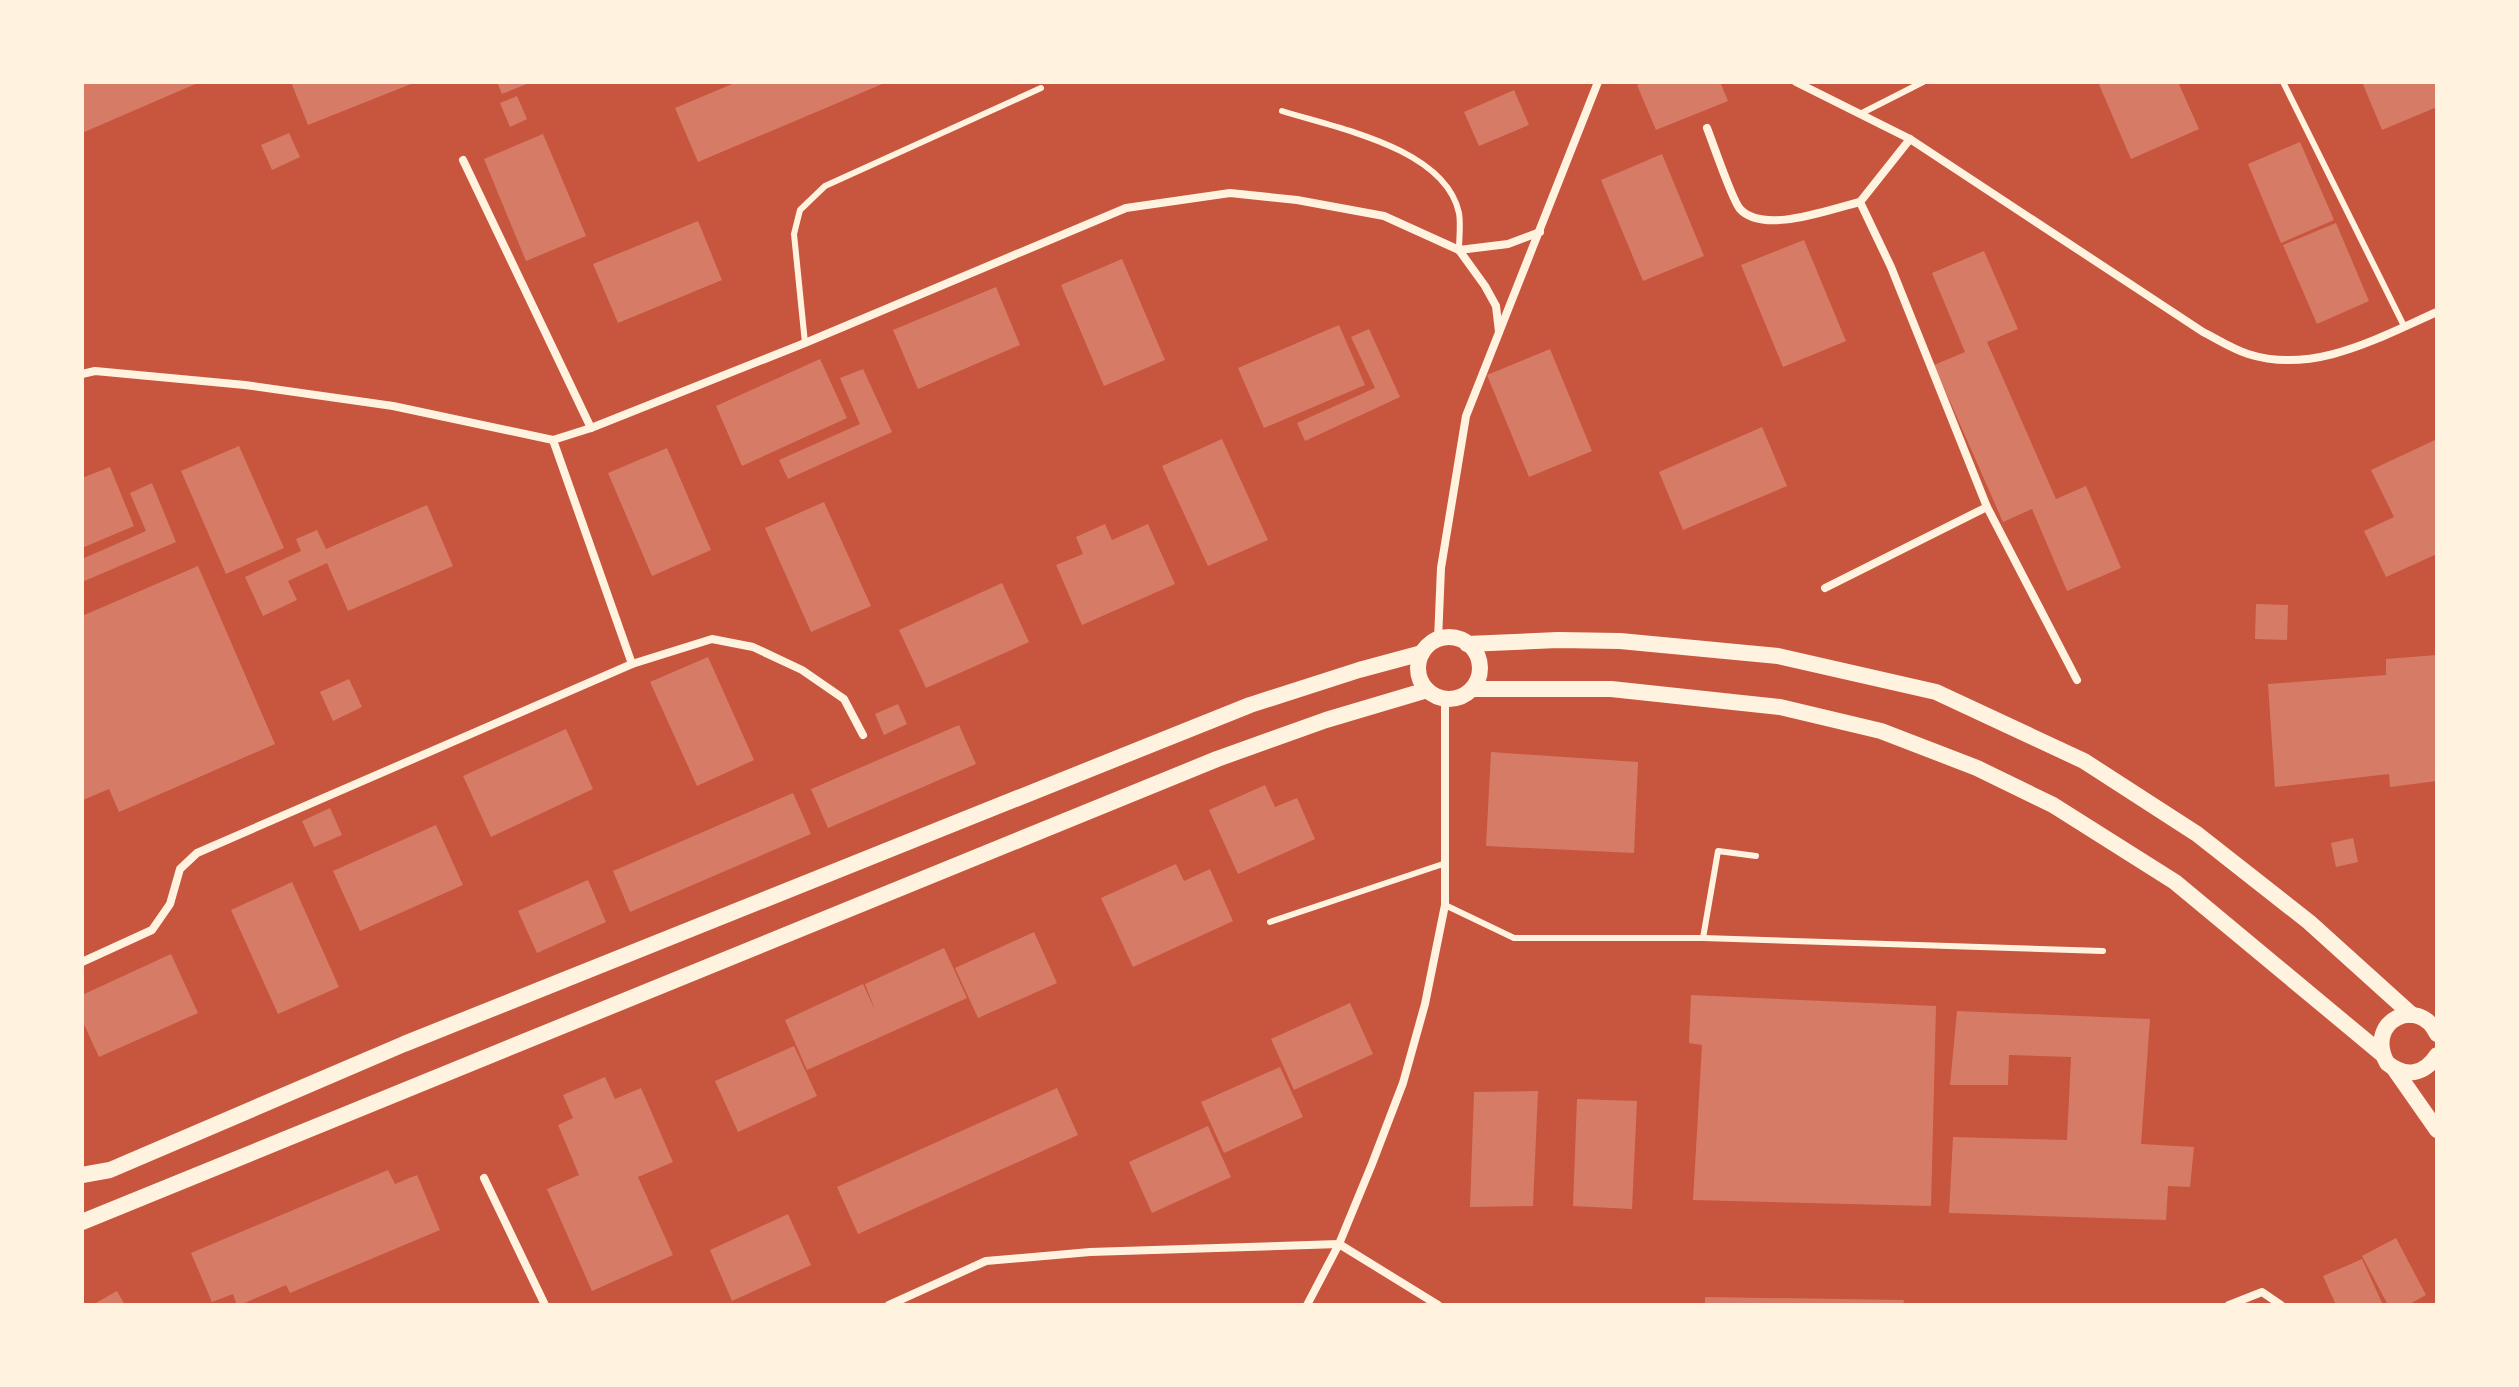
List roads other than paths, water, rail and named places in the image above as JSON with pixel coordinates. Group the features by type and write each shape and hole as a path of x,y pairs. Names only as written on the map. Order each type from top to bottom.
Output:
{"main road":[{"path":"1458,639 1467,644 1479,661 1479,671 1472,689 1464,695 1445,699 1427,690 1418,673 1422,653 1429,644 1438,640 1458,639"},
{"path":"1467,644 1620,641 1778,656 1936,692 2084,761 2197,834 2309,922 2412,1015 2434,1024"},
{"path":"82,1175 110,1170 404,1044 1250,705 1422,653"},
{"path":"1472,689 1611,689 1780,707 1881,731 1977,768 2053,805 2175,882 2382,1054 2437,1130"},
{"path":"82,1222 1217,759 1326,720 1427,690"},
{"path":"2382,1054 2381,1034 2387,1025 2403,1015 2412,1015"},
{"path":"2395,1070 2415,1073 2424,1070 2437,1055"}],"street":[{"path":"1438,640 1441,568 1466,416 1598,82"},
{"path":"1796,82 1910,139 2203,332 2247,354 2290,361 2336,354 2436,314"},
{"path":"1707,128 1740,209 1759,220 1777,222 1860,202 1910,139"},
{"path":"463,160 591,428"},
{"path":"82,374 95,371 245,385 393,406 553,440 591,428 805,343 1126,208 1230,193 1297,200 1384,216 1459,250 1508,244 1540,232"},
{"path":"1860,202 1891,267 1987,507 2077,680"},
{"path":"1459,250 1496,306 1499,332"},
{"path":"553,440 632,664"},
{"path":"1825,588 1987,507"},
{"path":"82,962 152,930 170,904 180,869 197,853 632,664 712,639 753,647 802,670 844,699 863,735"},
{"path":"1307,1305 1339,1244 1403,1083 1425,1004 1445,905 1445,699"},
{"path":"484,1178 545,1305"},
{"path":"889,1305 986,1261 1090,1252 1339,1244 1438,1305"},
{"path":"2229,1305 2262,1292 2281,1305"}],"lane":[{"path":"1860,114 1923,82"},
{"path":"2283,82 2404,326"},
{"path":"805,343 794,234 800,210 825,186 1041,88"},
{"path":"1282,111 1403,150 1447,184 1459,213 1459,250"},
{"path":"1703,938 1718,851 1756,856"},
{"path":"1270,922 1446,863"},
{"path":"1445,905 1514,938 1703,938 2103,951"}]}
